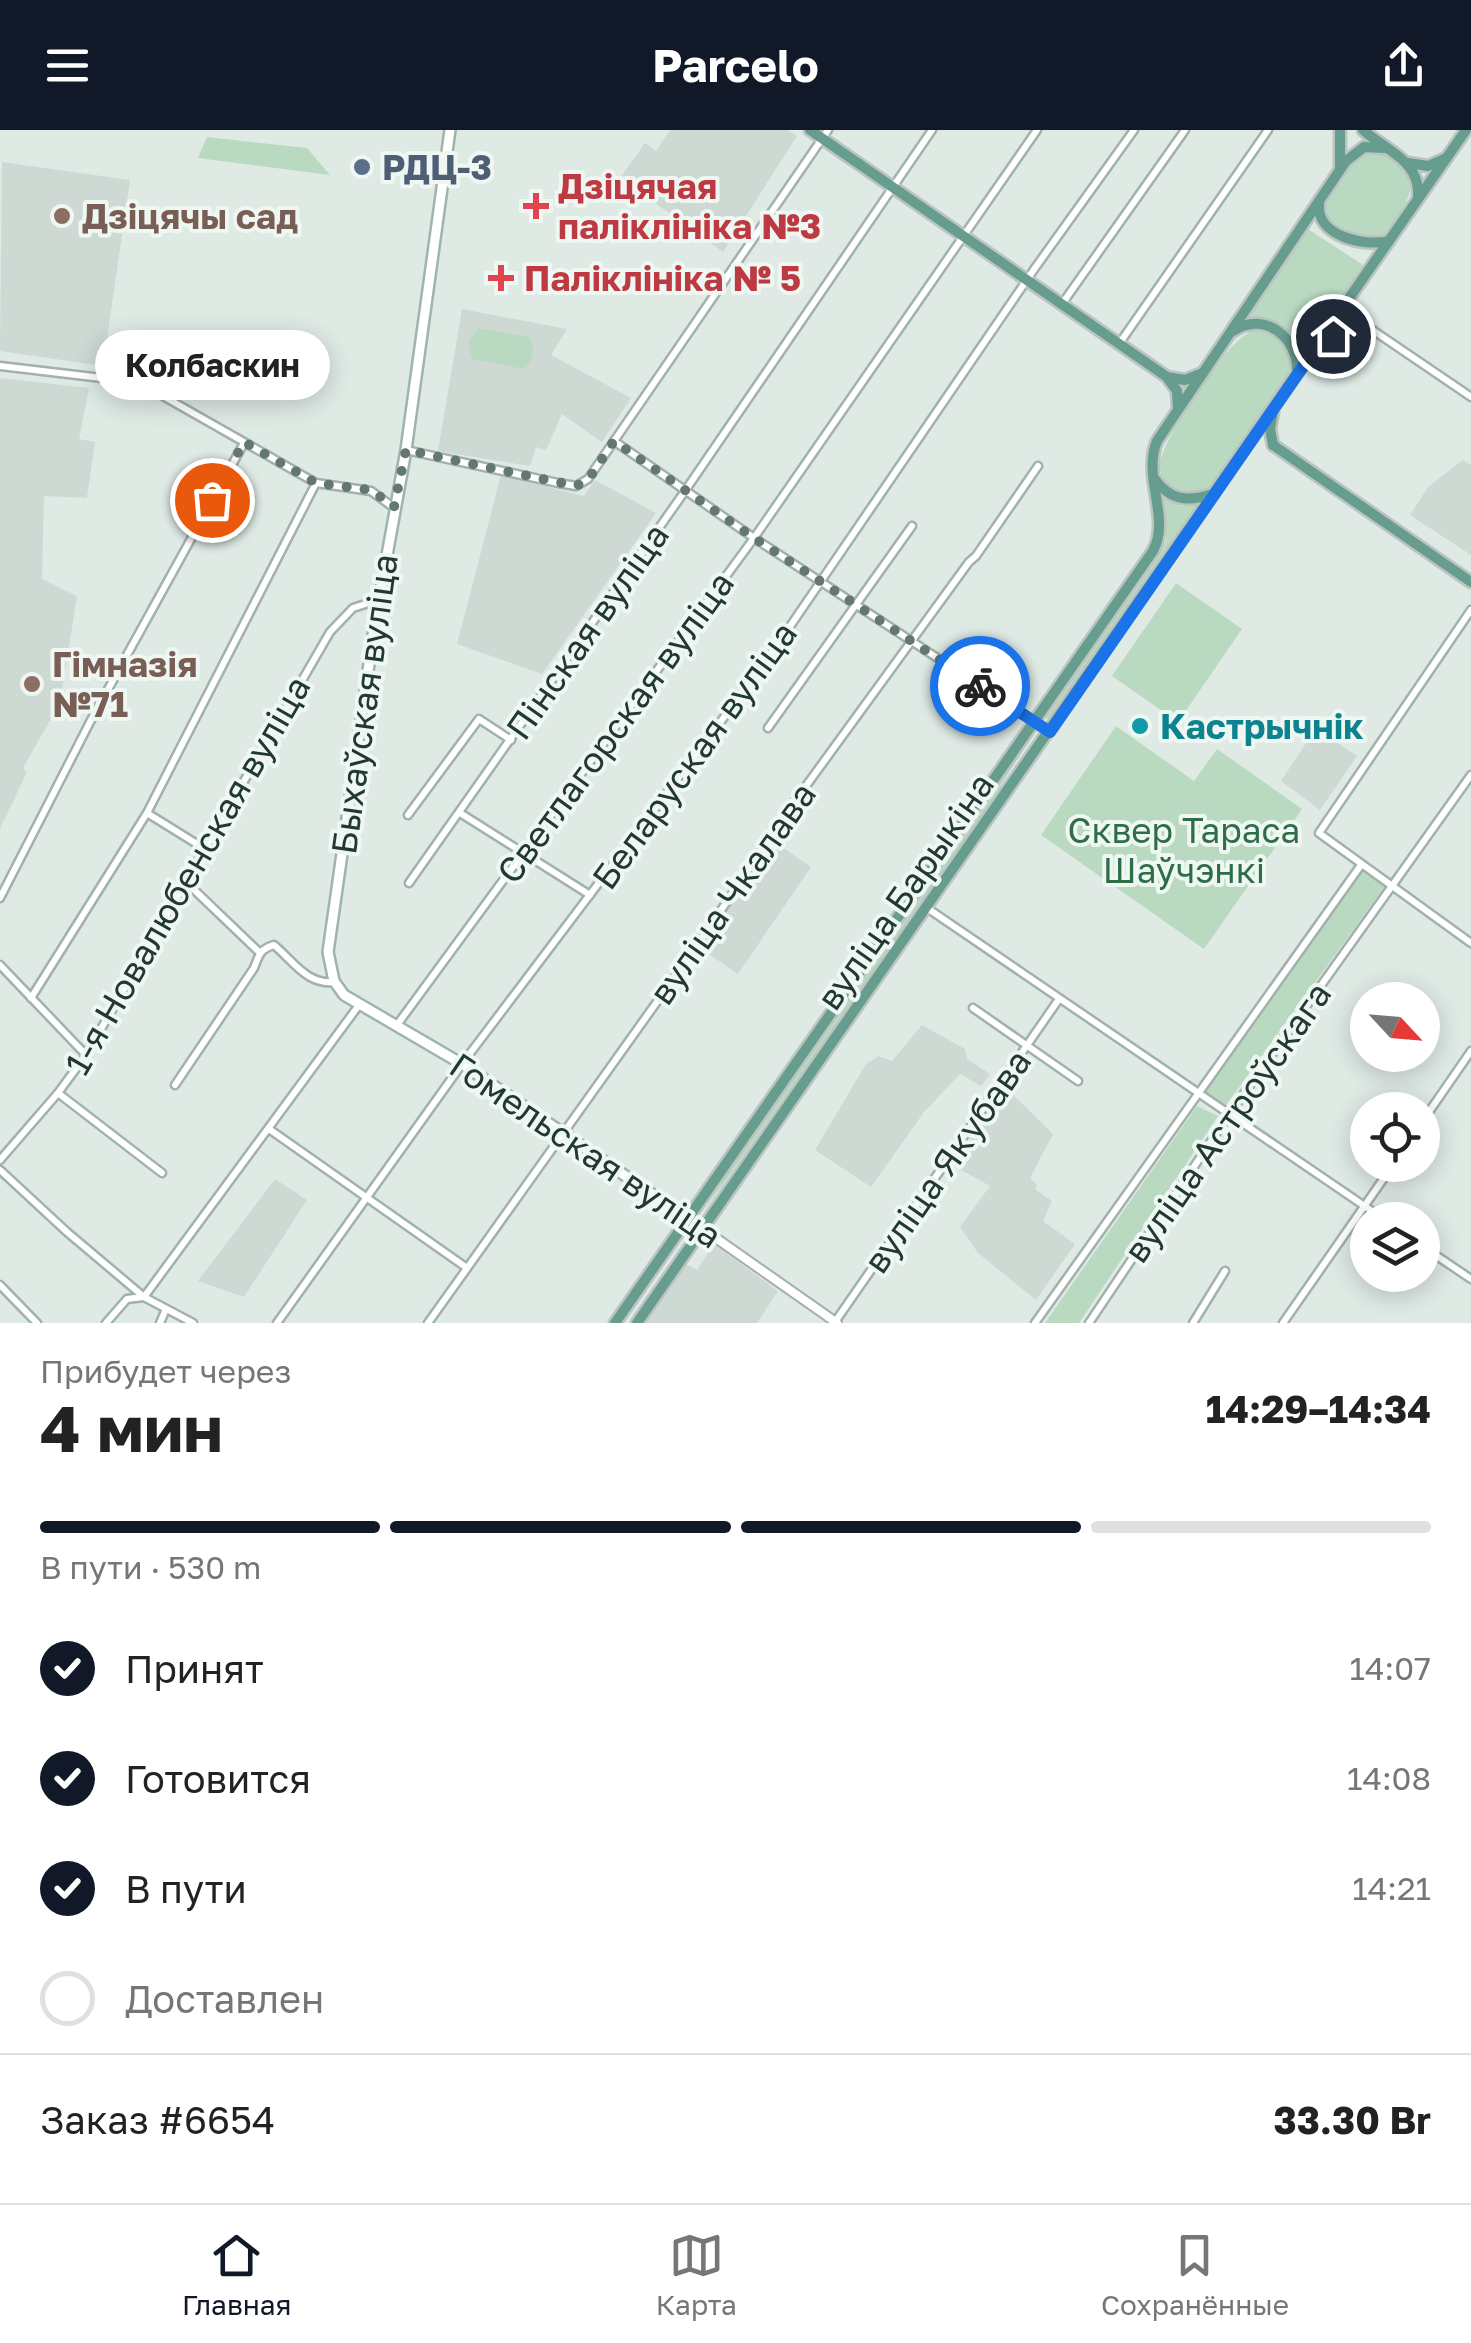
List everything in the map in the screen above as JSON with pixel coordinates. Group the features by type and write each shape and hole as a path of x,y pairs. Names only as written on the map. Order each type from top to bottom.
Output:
{"main road":[{"name":"Быхаўская вуліца","path":"334,982 328,952 378,600 406,450 450,130"},
{"path":"810,130 825,134 892,187 1168,377 1185,380 1204,372"},
{"path":"1340,130 1340,170"},
{"path":"1364,130 1407,163 1418,178 1418,201"},
{"name":"вуліца Барыкіна","path":"637,1323 1238,458 1320,342 1346,313 1389,240 1466,130"},
{"path":"1384,148 1372,145 1358,150 1320,198 1318,214 1330,231 1378,243 1389,240"},
{"path":"1407,163 1428,166 1447,157"},
{"name":"вуліца Барыкіна","path":"614,1323 1157,543 1151,461 1157,441 1320,198"},
{"path":"1228,335 1248,324 1275,328 1295,349 1296,376"},
{"path":"1168,377 1176,391 1178,410"},
{"path":"1273,445 1270,429 1274,407"},
{"path":"1238,458 1256,447 1273,445 1471,582"},
{"path":"1151,472 1163,489 1180,499 1214,494"},
{"name":"Гомельская вуліца","path":"334,982 344,995 462,1064 703,1229"}],"street":[{"name":"Пінская вуліца","path":"409,882 685,491 932,130"},
{"name":"Светлагорская вуліца","path":"396,1026 754,538 1036,130"},
{"name":"Беларуская вуліца","path":"277,1323 462,1064 766,663 1134,130"},
{"path":"1062,304 1185,130"},
{"path":"1119,344 1268,130"},
{"path":"406,450 576,486 588,480 825,134"},
{"path":"1346,313 1471,398"},
{"path":"0,366 147,387 316,483 371,490 394,507"},
{"path":"614,441 1050,732"},
{"path":"0,898 90,722 244,442"},
{"name":"вуліца Чкалава","path":"428,1323 798,798 1038,466"},
{"path":"31,998 147,813 316,483"},
{"path":"768,728 912,526"},
{"name":"1-я Новалюбенская вуліца","path":"0,1160 86,1054 330,632 353,608 378,600"},
{"path":"1471,610 1318,832 1471,943"},
{"path":"408,815 479,719 511,740"},
{"name":"вуліца Астроўскага","path":"1089,1323 1228,1116 1471,775"},
{"path":"147,813 204,848"},
{"path":"460,813 590,895"},
{"name":"вуліца Астроўскага","path":"1034,1323 1361,865"},
{"path":"186,882 260,952"},
{"path":"927,908 1359,1202"},
{"path":"175,1085 254,968 260,952 274,945 310,979 321,984 334,982"},
{"path":"0,966 86,1054"},
{"name":"вуліца Якубава","path":"836,1323 1059,999"},
{"path":"106,1323 127,1300 144,1298 359,1004"},
{"path":"973,1008 1078,1081"},
{"path":"1440,1096 1471,1051"},
{"path":"58,1093 162,1173"},
{"path":"269,1130 467,1268"},
{"path":"0,1170 144,1298 192,1323"},
{"path":"1283,1323 1350,1227"},
{"name":"Гомельская вуліца","path":"703,1229 836,1323"},
{"path":"1440,1258 1471,1280"},
{"path":"1193,1323 1226,1271"},
{"path":"0,1285 36,1323"},
{"path":"160,1323 166,1309"}],"shaded area":[{"path":"670,130 787,130 797,136 723,252 620,178 645,143 656,151"},
{"path":"2,162 130,180 103,366 0,351"},
{"path":"462,309 567,329 551,355 631,398 602,442 562,414 546,450 536,447 530,466 438,451"},
{"path":"0,378 89,388 79,439 95,442 87,498 44,496 42,579 77,596 60,703 23,768 27,772 0,829"},
{"path":"1463,460 1471,465 1471,555 1410,515 1428,487"},
{"path":"501,475 584,496 595,480 656,513 542,674 457,644"},
{"path":"1316,728 1357,756 1320,810 1281,781"},
{"path":"773,841 811,867 738,974 700,948"},
{"path":"922,1025 965,1049 967,1059 990,1074 981,1086 960,1074 924,1112 871,1187 815,1150 866,1064 879,1056 892,1061"},
{"path":"1006,1088 1053,1134 1030,1178 1037,1185 1035,1189 1052,1201 1043,1221 1075,1244 1036,1300 978,1253 960,1227 990,1186 952,1165"},
{"path":"275,1179 307,1200 244,1297 198,1281"},
{"path":"714,1244 778,1291 757,1323 646,1323 686,1264 697,1270"}],"green space":[{"path":"207,137 307,148 330,175 198,158"},
{"path":"1375,151 1393,159 1410,178 1407,200 1382,237 1339,227 1327,215 1325,206 1355,160"},
{"path":"1308,229 1363,265 1303,355 1295,338 1283,327 1249,317"},
{"path":"478,328 530,337 530,362 524,369 472,359 468,343"},
{"path":"1252,331 1271,334 1284,345 1290,362 1287,380 1211,487 1192,494 1174,490 1163,481 1160,469 1167,444 1214,368"},
{"path":"1161,496 1180,506 1200,504 1047,720 1046,716 1166,541"},
{"path":"1176,583 1242,629 1178,722 1112,676"},
{"name":"Сквер Тараса Шаўчэнкі","path":"1116,726 1194,781 1217,749 1302,809 1204,949 1041,835"},
{"path":"1031,738 976,824 859,992 855,989"},
{"path":"1362,871 1385,886 1226,1105 1204,1092"},
{"path":"853,992 857,995 703,1213 737,1158"},
{"path":"1197,1106 1218,1116 1079,1323 1045,1323"}],"way so far":[{"path":"212,500 244,442 316,483 371,490 394,507 406,450 576,486 588,480 614,441 980,686"}],"place":[{"name":"РДЦ-3","path":"362,167"},
{"name":"Дзіцячая паліклініка №3","path":"536,206"},
{"name":"Дзіцячы сад","path":"62,216"},
{"name":"Паліклініка № 5","path":"501,278"},
{"name":"Колбаскин","path":"212,500"},
{"name":"Гімназія №71","path":"32,684"},
{"name":"Кастрычнік","path":"1140,726"}],"route":[{"path":"980,686 1050,732 1320,342 1333,336"}]}
